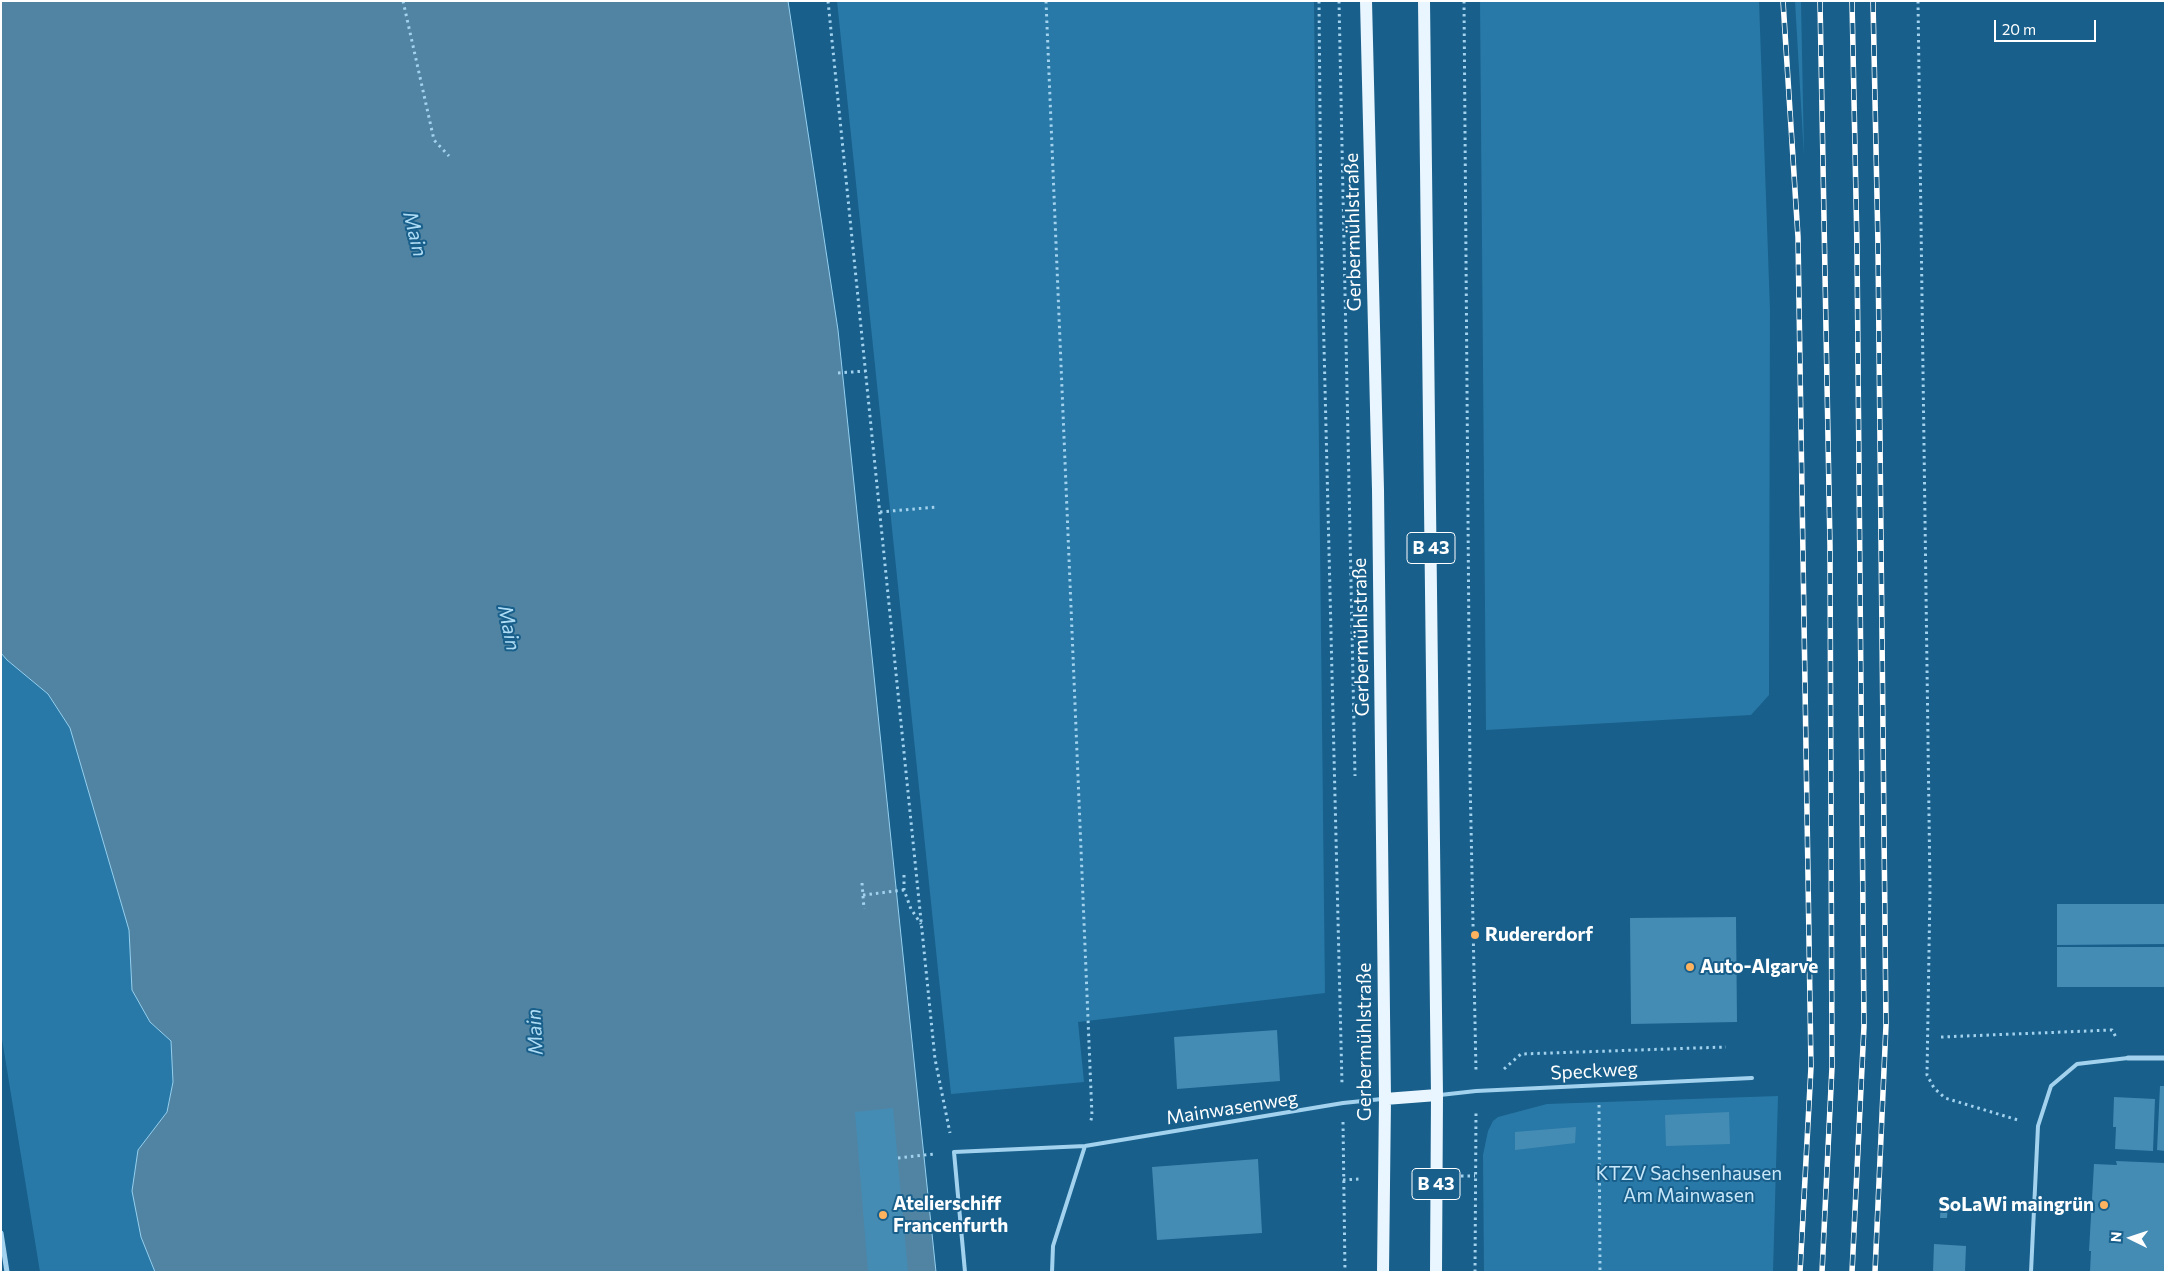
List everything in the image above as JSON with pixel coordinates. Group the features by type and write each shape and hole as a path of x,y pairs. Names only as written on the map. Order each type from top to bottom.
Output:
{"main road":[{"name":"Gerbermühlstraße","path":"1366,1 1378,490 1385,1099 1383,1272"},
{"name":"B 43","path":"1424,1 1437,1095 1436,1272"},
{"path":"1385,1099 1437,1095"}],"street":[{"path":"2128,1058 2165,1058"},
{"path":"1,1233 8,1272"}],"lane":[{"path":"2031,1272 2038,1126 2051,1086 2077,1064 2128,1058"},
{"name":"Speckweg","path":"1437,1095 1476,1091 1752,1078"},
{"name":"Mainwasenweg","path":"954,1152 1085,1146 1343,1103 1385,1099"},
{"path":"1052,1272 1053,1246 1085,1146"},
{"path":"954,1152 965,1272"}],"path":[{"path":"403,1 434,140 449,156"},
{"path":"828,1 935,1059 954,1152 898,1158"},
{"path":"1046,1 1092,1116 1085,1146"},
{"path":"1319,1 1321,223 1343,1103 1345,1272"},
{"path":"1339,1 1355,784"},
{"path":"1464,1 1470,766 1476,1007 1475,1272"},
{"path":"1918,1 1930,888 1927,1075 1934,1088 1945,1098 2038,1126"},
{"path":"838,373 866,371"},
{"path":"880,512 938,507"},
{"path":"904,875 904,890 911,909 921,925"},
{"path":"862,883 864,908"},
{"path":"864,895 904,890"},
{"path":"1941,1037 2112,1030 2128,1058"},
{"path":"1476,1091 1521,1054 1726,1048"},
{"path":"1599,1085 1600,1272"}],"green space":[{"path":"837,1 1314,1 1325,993 1078,1022 1084,1082 951,1094"},
{"path":"1480,1 1759,1 1770,310 1769,695 1751,715 1486,730"},
{"path":"1795,1 1801,1 1804,156"},
{"path":"1,653 48,694 70,728 129,930 132,990 150,1022 171,1041 173,1082 167,1112 138,1150 141,1237 155,1272 40,1272 1,1033"},
{"name":"KTZV Sachsenhausen Am Mainwasen","path":"1778,1096 1773,1272 1484,1272 1483,1155 1488,1131 1493,1121 1498,1117 1547,1104"}],"water":[{"name":"Main","path":"1,1 788,1 838,330 936,1272 155,1272 141,1237 132,1191 138,1150 167,1112 173,1082 171,1041 150,1022 132,990 129,930 70,728 48,694 1,653"}],"building":[{"path":"2057,904 2165,904 2165,944 2057,945"},
{"path":"1736,917 1737,1022 1631,1024 1630,918"},
{"path":"2057,947 2165,947 2165,987 2057,987"},
{"path":"1277,1030 1280,1081 1177,1089 1174,1037"},
{"path":"2160,1086 2165,1086 2165,1151 2157,1150"},
{"path":"2114,1097 2155,1099 2153,1151 2115,1149 2116,1127 2113,1127"},
{"name":"Atelierschiff Francenfurth","path":"893,1108 908,1272 868,1272 855,1112"},
{"path":"1729,1112 1730,1144 1666,1146 1665,1115"},
{"path":"1576,1127 1575,1143 1515,1150 1515,1132"},
{"path":"1258,1159 1262,1233 1157,1240 1152,1167"},
{"path":"2116,1161 2165,1163 2165,1272 2090,1272 2091,1251 2089,1251 2094,1164 2117,1165"},
{"path":"1941,1201 1948,1202 1947,1218 1940,1218"},
{"path":"1934,1244 1966,1246 1965,1272 1933,1272"}],"railway":[{"path":"1783,1 1798,237 1811,1067 1800,1272"},
{"path":"1820,1 1830,546 1832,1067 1822,1272"},
{"path":"1852,1 1857,247 1864,1026 1852,1272"},
{"path":"1873,1 1878,246 1886,1025 1875,1272"}],"place":[{"name":"Rudererdorf","path":"1475,935"},
{"name":"Auto-Algarve","path":"1690,967"},
{"name":"SoLaWi maingrün","path":"2104,1205"},
{"name":"Atelierschiff Francenfurth","path":"883,1215"}]}
